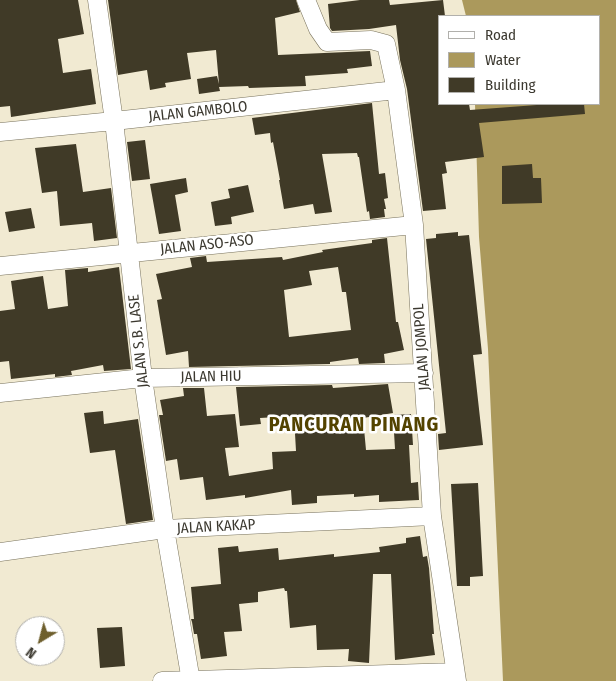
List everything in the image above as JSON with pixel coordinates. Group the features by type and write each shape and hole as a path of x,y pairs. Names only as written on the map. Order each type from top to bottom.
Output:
{"street":[{"name":"JALAN S.B. LASE","path":"97,0 114,121 143,378 190,680"},
{"name":"JALAN JOMPOL","path":"306,0 318,29 328,42 371,40 386,44 396,90 414,225 432,516 456,676"},
{"name":"JALAN GAMBOLO","path":"0,132 396,90"},
{"name":"JALAN ASO-ASO","path":"0,266 414,225"},
{"name":"JALAN HIU","path":"0,393 143,378 424,373"},
{"name":"JALAN KAKAP","path":"0,552 165,529 432,516"},
{"path":"162,681 456,676"}],"water":[{"path":"462,0 616,0 616,681 503,681 488,349 479,237 475,105 601,105 601,15 466,15"}],"building":[{"path":"0,0 78,0 84,34 58,39 63,73 91,69 96,104 11,117 10,106 0,107"},
{"path":"108,0 296,0 300,12 275,18 278,55 370,51 372,66 347,69 348,73 305,76 306,86 219,87 220,91 199,94 197,79 217,76 219,84 216,50 187,53 191,79 165,83 166,87 150,90 147,70 118,75"},
{"path":"360,0 389,0 390,5 443,0 445,15 438,15 438,105 469,105 470,110 537,105 584,105 585,114 479,123 484,157 445,162 447,173 442,174 446,209 423,211 407,89 400,60 396,25 332,31 330,28 328,4"},
{"path":"372,103 379,174 385,173 388,198 384,199 385,217 370,219 369,211 367,212 357,153 322,154 332,212 315,214 313,204 284,209 270,133 255,135 252,118"},
{"path":"145,140 150,179 132,181 127,142"},
{"path":"76,144 83,192 111,188 117,238 94,241 92,223 60,226 57,191 42,193 35,148"},
{"path":"532,164 533,178 541,178 542,203 502,204 502,166"},
{"path":"186,178 188,192 175,195 181,231 159,234 150,184"},
{"path":"248,185 254,212 231,217 232,224 215,226 211,202 230,198 228,189"},
{"path":"31,208 35,228 9,232 5,212"},
{"path":"458,232 458,236 469,235 482,354 473,355 483,445 439,450 438,434 446,433 426,239 436,238 436,234"},
{"path":"387,238 396,322 398,322 404,350 384,354 385,363 359,364 358,358 330,362 330,364 189,367 188,351 166,355 157,300 162,299 156,274 192,267 190,258 206,256 207,262 282,257 283,260 323,252 322,250 372,243 372,240","holes":["338,267 342,292 346,292 351,330 289,337 284,290 312,285 309,271"]},
{"path":"119,267 131,369 104,371 103,365 71,371 72,375 55,377 55,374 11,379 9,361 0,362 0,311 15,309 11,281 43,276 48,309 68,306 65,270 88,268 88,272"},
{"path":"388,384 393,413 363,418 366,450 395,449 393,415 411,414 413,445 409,445 411,483 418,482 419,500 379,502 379,495 354,497 354,494 317,496 317,503 292,505 291,490 245,498 245,495 206,500 203,477 180,480 177,459 166,461 159,415 163,415 160,400 184,396 183,388 204,388 207,416 235,414 239,447 225,448 229,476 273,469 272,452 296,451 294,416 260,418 261,424 240,426 236,387 332,385 333,388"},
{"path":"103,411 104,424 138,419 153,520 126,524 115,450 90,453 84,413"},
{"path":"478,483 483,576 470,577 470,586 457,586 451,484"},
{"path":"420,536 423,557 427,556 429,568 434,634 432,634 435,655 395,660 391,574 373,574 369,663 348,661 349,649 317,650 316,625 290,628 287,591 284,588 258,592 258,602 239,604 242,631 224,632 227,656 201,659 197,634 194,634 191,619 194,619 191,587 221,584 218,548 238,546 239,552 278,548 279,560 334,554 334,557 380,552 379,547 406,543 406,538"},
{"path":"122,627 125,666 100,668 97,628"}],"district":[{"name":"PANCURAN PINANG","path":"354,425"}]}
